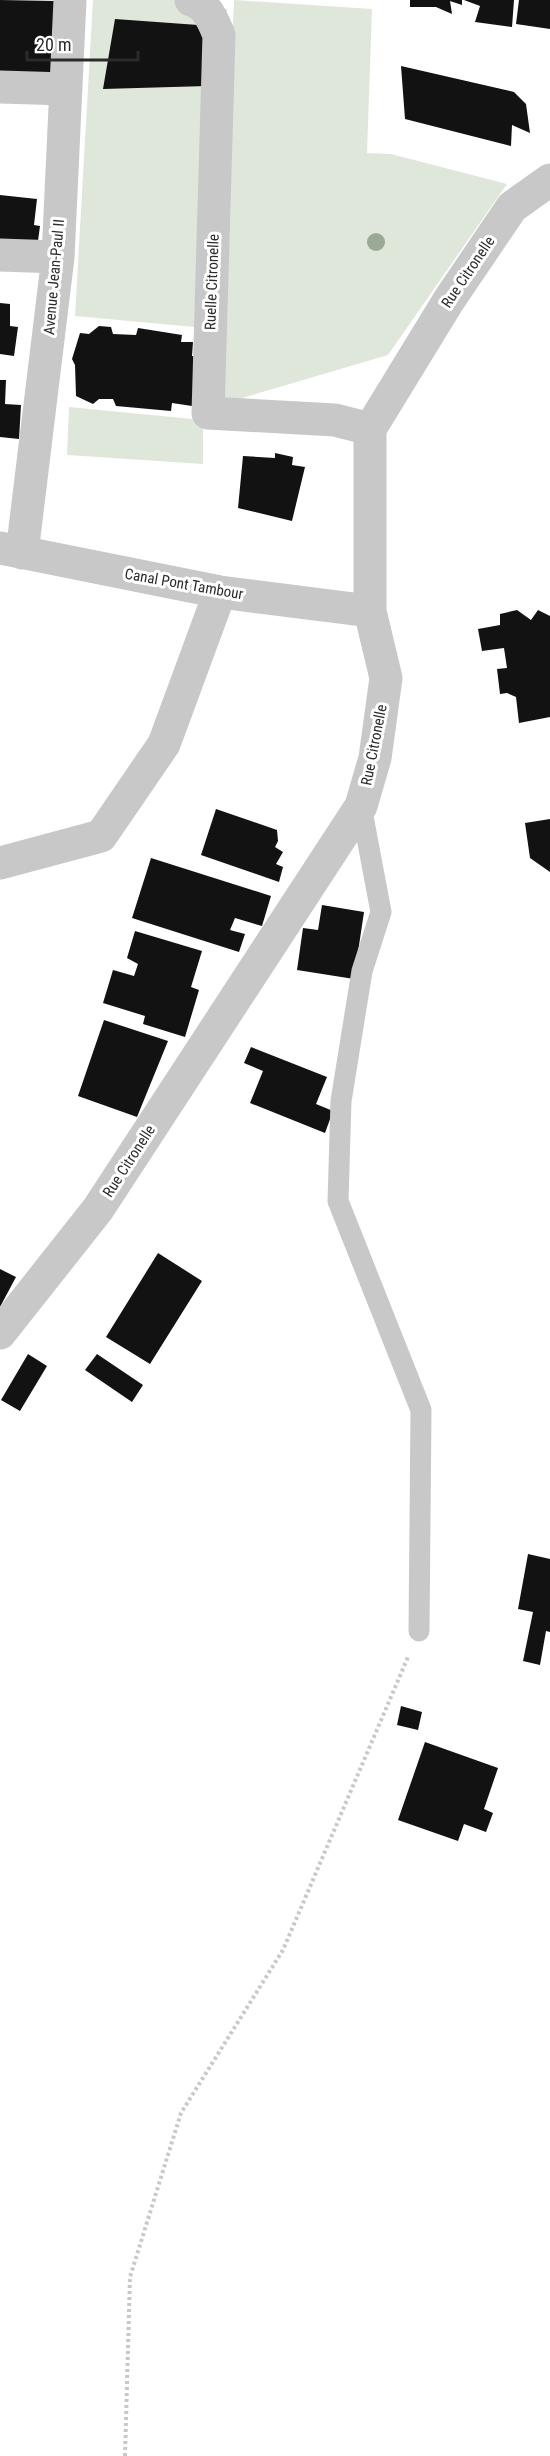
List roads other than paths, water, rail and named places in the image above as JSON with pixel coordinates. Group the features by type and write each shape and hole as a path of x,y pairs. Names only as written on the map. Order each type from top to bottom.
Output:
{"street":[{"name":"Avenue Jean-Paul II","path":"11,551 58,257 70,0"},
{"name":"Ruelle Citronelle","path":"191,0 197,2 211,16 219,35 208,413 335,420 370,429"},
{"path":"0,87 66,89"},
{"name":"Rue Citronelle","path":"0,1333 98,1209 361,806 375,758 386,678 370,611 370,429 449,300 512,207 550,180"},
{"path":"0,255 58,257"},
{"name":"Canal Pont Tambour","path":"11,551 220,592 370,611"},
{"path":"0,863 101,836 164,744 220,592"}],"lane":[{"path":"361,806 381,912 362,971 341,1101 338,1201 420,1410 418,1631"}]}
